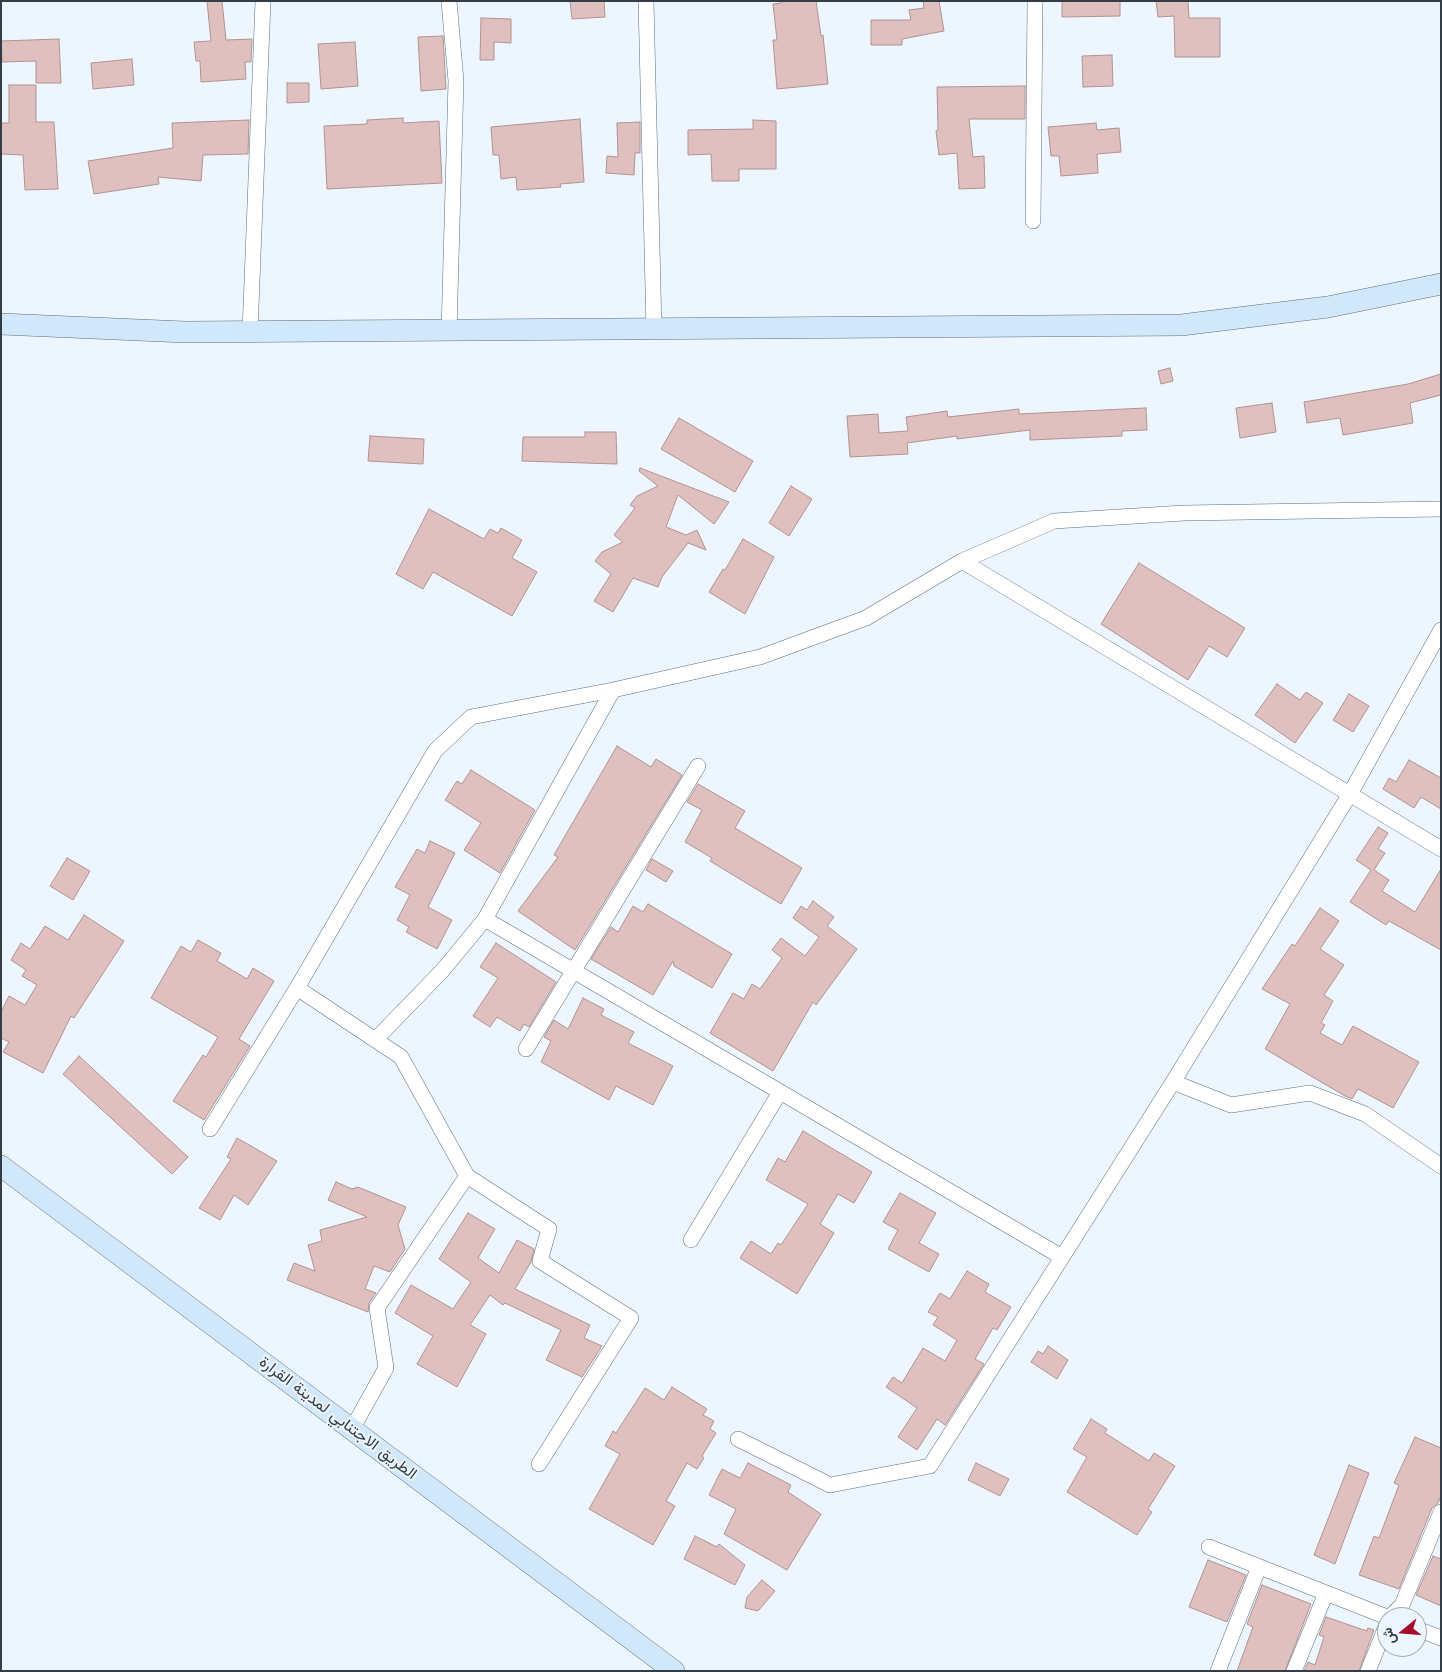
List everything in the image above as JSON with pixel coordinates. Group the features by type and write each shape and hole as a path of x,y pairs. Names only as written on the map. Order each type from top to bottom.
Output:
{"main road":[{"path":"1,324 185,332 1180,325 1328,307 1441,284"},
{"name":"الطريق الاجتنابي لمدينة القرارة","path":"1,1166 674,1671"}],"street":[{"path":"250,332 263,1"},
{"path":"449,1 456,81 449,330"},
{"path":"646,1 654,329"},
{"path":"1033,221 1035,1"},
{"path":"210,1129 297,988 435,750 471,717 613,690 760,657 866,618 962,561 1054,521 1184,513 1441,509"},
{"path":"962,561 1441,848"},
{"path":"738,1439 830,1485 930,1466 1173,1082 1350,794 1441,630"},
{"path":"375,1040 442,971 485,920 613,690"},
{"path":"526,1050 572,970 698,766"},
{"path":"485,920 1062,1257"},
{"path":"297,988 401,1057 467,1176 548,1229 540,1262 631,1318 538,1464"},
{"path":"1173,1082 1231,1105 1310,1092 1365,1114 1441,1166"},
{"path":"691,1240 780,1092"},
{"path":"352,1429 386,1368 377,1308 467,1176"},
{"path":"1400,1607 1441,1512"},
{"path":"1209,1547 1377,1612"},
{"path":"1218,1671 1259,1567"},
{"path":"1294,1671 1326,1593"},
{"path":"1427,1633 1441,1638"},
{"path":"1368,1671 1377,1649"}],"building":[{"path":"207,1 222,1 226,40 252,39 251,62 245,62 246,79 201,82 200,61 196,61 194,42 211,41"},
{"path":"570,1 604,1 605,17 572,19"},
{"path":"781,1 816,1 821,36 823,35 828,84 777,89 773,40 777,40 773,4 781,3"},
{"path":"923,1 939,1 944,31 902,39 902,45 871,45 871,20 911,20 909,10 924,8"},
{"path":"1062,1 1120,1 1120,16 1062,17"},
{"path":"1156,1 1188,1 1189,18 1220,18 1220,57 1175,57 1174,16 1158,17"},
{"path":"481,18 511,19 511,43 494,42 494,60 480,60"},
{"path":"443,36 446,89 421,91 418,37"},
{"path":"59,39 61,83 36,83 36,61 2,62 1,41"},
{"path":"355,42 358,86 321,89 318,44"},
{"path":"1112,55 1113,86 1083,87 1082,56"},
{"path":"132,59 134,85 93,89 91,63"},
{"path":"287,83 309,83 309,102 287,103"},
{"path":"9,85 36,85 36,122 54,122 58,189 25,190 23,155 1,154 1,123 9,123"},
{"path":"1025,86 1025,119 969,119 973,157 984,156 985,188 959,189 957,153 939,155 936,131 938,130 937,87"},
{"path":"403,118 403,123 439,121 442,183 327,189 324,126 367,124 367,120"},
{"path":"580,119 584,182 560,184 561,187 517,190 516,177 501,179 499,155 493,155 491,127"},
{"path":"249,120 248,154 203,155 201,181 158,177 159,184 94,194 88,161 173,148 172,123"},
{"path":"753,120 776,121 776,169 739,169 739,181 712,181 711,154 688,155 688,130 753,129"},
{"path":"640,122 640,153 635,153 634,175 606,173 607,156 618,157 617,123"},
{"path":"1096,123 1097,130 1119,128 1121,152 1097,154 1098,173 1061,176 1059,156 1051,156 1048,127"},
{"path":"1170,368 1173,381 1161,384 1158,371"},
{"path":"1441,374 1441,395 1410,403 1413,423 1343,435 1340,418 1307,423 1304,402 1408,384"},
{"path":"1272,403 1276,432 1240,438 1236,408"},
{"path":"1146,408 1147,430 1122,431 1122,436 1030,440 1030,430 957,439 957,436 907,443 908,454 850,457 847,416 878,414 879,433 908,431 906,417 947,411 948,417 1019,409 1019,414"},
{"path":"679,418 753,461 735,492 661,449"},
{"path":"585,432 616,432 617,464 522,461 523,437 585,437"},
{"path":"370,436 424,439 423,464 368,461"},
{"path":"640,468 729,502 714,524 678,495 666,527 686,535 697,530 706,550 688,543 662,577 658,587 633,578 613,612 594,601 611,574 595,561 602,552 623,542 614,535 635,508 630,505 637,496 658,486 639,471"},
{"path":"791,486 812,499 789,536 769,523"},
{"path":"429,509 484,539 490,529 498,533 501,528 522,540 512,558 537,572 512,616 433,572 423,589 396,574"},
{"path":"743,539 774,557 745,614 709,592 723,569 725,570"},
{"path":"1139,563 1245,628 1227,657 1209,646 1188,680 1101,624"},
{"path":"1277,684 1300,700 1306,692 1323,703 1295,743 1255,715"},
{"path":"1349,694 1369,706 1353,732 1333,720"},
{"path":"617,746 651,767 656,759 682,775 575,950 518,911 558,857 554,855"},
{"path":"1409,760 1441,778 1441,809 1421,797 1414,808 1383,789 1389,778 1396,782"},
{"path":"471,770 535,810 500,873 464,850 481,823 445,800 457,781 462,784"},
{"path":"698,784 745,811 735,828 802,868 781,904 710,861 712,858 685,842 702,810 687,802"},
{"path":"1378,827 1388,833 1378,849 1385,853 1374,870 1389,880 1382,891 1415,912 1441,869 1441,950 1389,921 1386,925 1350,902 1371,870 1356,860"},
{"path":"430,841 455,853 428,907 452,920 437,949 406,932 409,927 397,920 410,895 395,887 417,849 425,853"},
{"path":"67,858 90,871 73,900 50,886"},
{"path":"652,859 673,871 666,882 646,870"},
{"path":"813,901 834,917 827,926 857,949 816,1005 813,1002 773,1071 710,1033 733,993 744,999 752,984 760,989 782,958 772,950 781,938 805,956 819,937 793,918 801,906 807,910"},
{"path":"648,904 732,954 712,988 674,966 673,961 653,995 591,959 611,927 618,932 633,906 643,912"},
{"path":"1320,908 1339,921 1320,949 1344,965 1324,995 1333,1001 1321,1023 1325,1025 1320,1033 1342,1045 1353,1026 1419,1062 1393,1108 1358,1089 1352,1099 1345,1096 1265,1049 1290,1004 1262,989 1292,944 1295,946"},
{"path":"84,915 124,941 74,1018 71,1016 43,1073 3,1052 9,1042 1,1038 1,1012 9,996 25,1005 37,985 22,976 26,970 11,960 21,943 30,949 45,926 68,940"},
{"path":"198,940 221,953 217,961 247,979 253,968 274,981 239,1039 250,1046 204,1120 173,1101 203,1055 206,1057 218,1037 151,998 181,946 191,952"},
{"path":"496,943 556,982 529,1027 524,1024 520,1031 497,1017 490,1027 473,1016 498,978 480,967"},
{"path":"583,998 604,1009 601,1015 634,1032 628,1043 673,1066 653,1105 616,1086 609,1100 541,1062 551,1041 544,1037 554,1020 568,1029"},
{"path":"79,1056 188,1157 172,1174 63,1074"},
{"path":"803,1131 872,1172 854,1203 838,1194 820,1224 834,1233 797,1294 740,1258 751,1241 771,1254 778,1243 781,1245 808,1204 766,1180 778,1158 785,1162"},
{"path":"237,1138 277,1161 248,1205 234,1195 220,1220 199,1208 231,1159 227,1157"},
{"path":"336,1182 352,1189 358,1187 406,1207 398,1225 405,1249 390,1272 374,1266 365,1289 376,1293 369,1303 368,1312 287,1280 294,1263 315,1271 308,1245 322,1241 320,1230 367,1217 328,1200"},
{"path":"900,1193 936,1213 919,1243 939,1254 929,1272 888,1249 898,1230 883,1222"},
{"path":"468,1213 495,1229 478,1258 499,1273 517,1240 534,1249 531,1262 515,1289 590,1325 584,1338 602,1346 582,1377 546,1360 561,1330 505,1303 503,1305 490,1295 470,1325 486,1334 457,1387 417,1364 433,1336 395,1313 411,1285 453,1309 471,1282 439,1259"},
{"path":"967,1271 989,1284 985,1292 1011,1307 997,1330 993,1328 975,1359 984,1364 945,1425 937,1419 917,1450 898,1437 917,1408 886,1387 893,1377 902,1383 923,1348 945,1361 957,1340 933,1325 938,1317 928,1312 940,1293 950,1299"},
{"path":"1048,1346 1068,1360 1057,1379 1031,1362 1038,1351 1043,1354"},
{"path":"672,1387 707,1409 703,1415 714,1421 710,1429 716,1433 702,1456 704,1458 697,1469 687,1463 666,1501 675,1506 653,1545 589,1509 620,1454 605,1446 613,1431 616,1433 645,1388 664,1400"},
{"path":"1091,1419 1107,1429 1105,1433 1149,1461 1154,1453 1175,1466 1148,1509 1152,1512 1137,1535 1067,1492 1087,1457 1073,1449"},
{"path":"1415,1437 1441,1448 1441,1496 1438,1503 1432,1508 1399,1589 1359,1575 1374,1536 1379,1538 1399,1485 1394,1483"},
{"path":"748,1463 791,1485 788,1492 821,1514 787,1570 724,1534 736,1509 709,1495 722,1469 740,1478"},
{"path":"976,1463 1009,1479 1000,1496 968,1480"},
{"path":"1349,1465 1369,1473 1335,1564 1314,1555"},
{"path":"695,1536 717,1547 719,1544 745,1565 735,1585 684,1559"},
{"path":"1433,1556 1441,1559 1441,1606 1416,1595"},
{"path":"1208,1560 1246,1575 1227,1622 1189,1607"},
{"path":"762,1580 775,1591 758,1611 745,1608 747,1597"},
{"path":"1262,1585 1311,1604 1285,1671 1237,1671 1253,1627 1247,1624"},
{"path":"1326,1617 1367,1631 1368,1628 1374,1630 1359,1671 1304,1671 1308,1662 1315,1665 1324,1637 1319,1635"}]}
